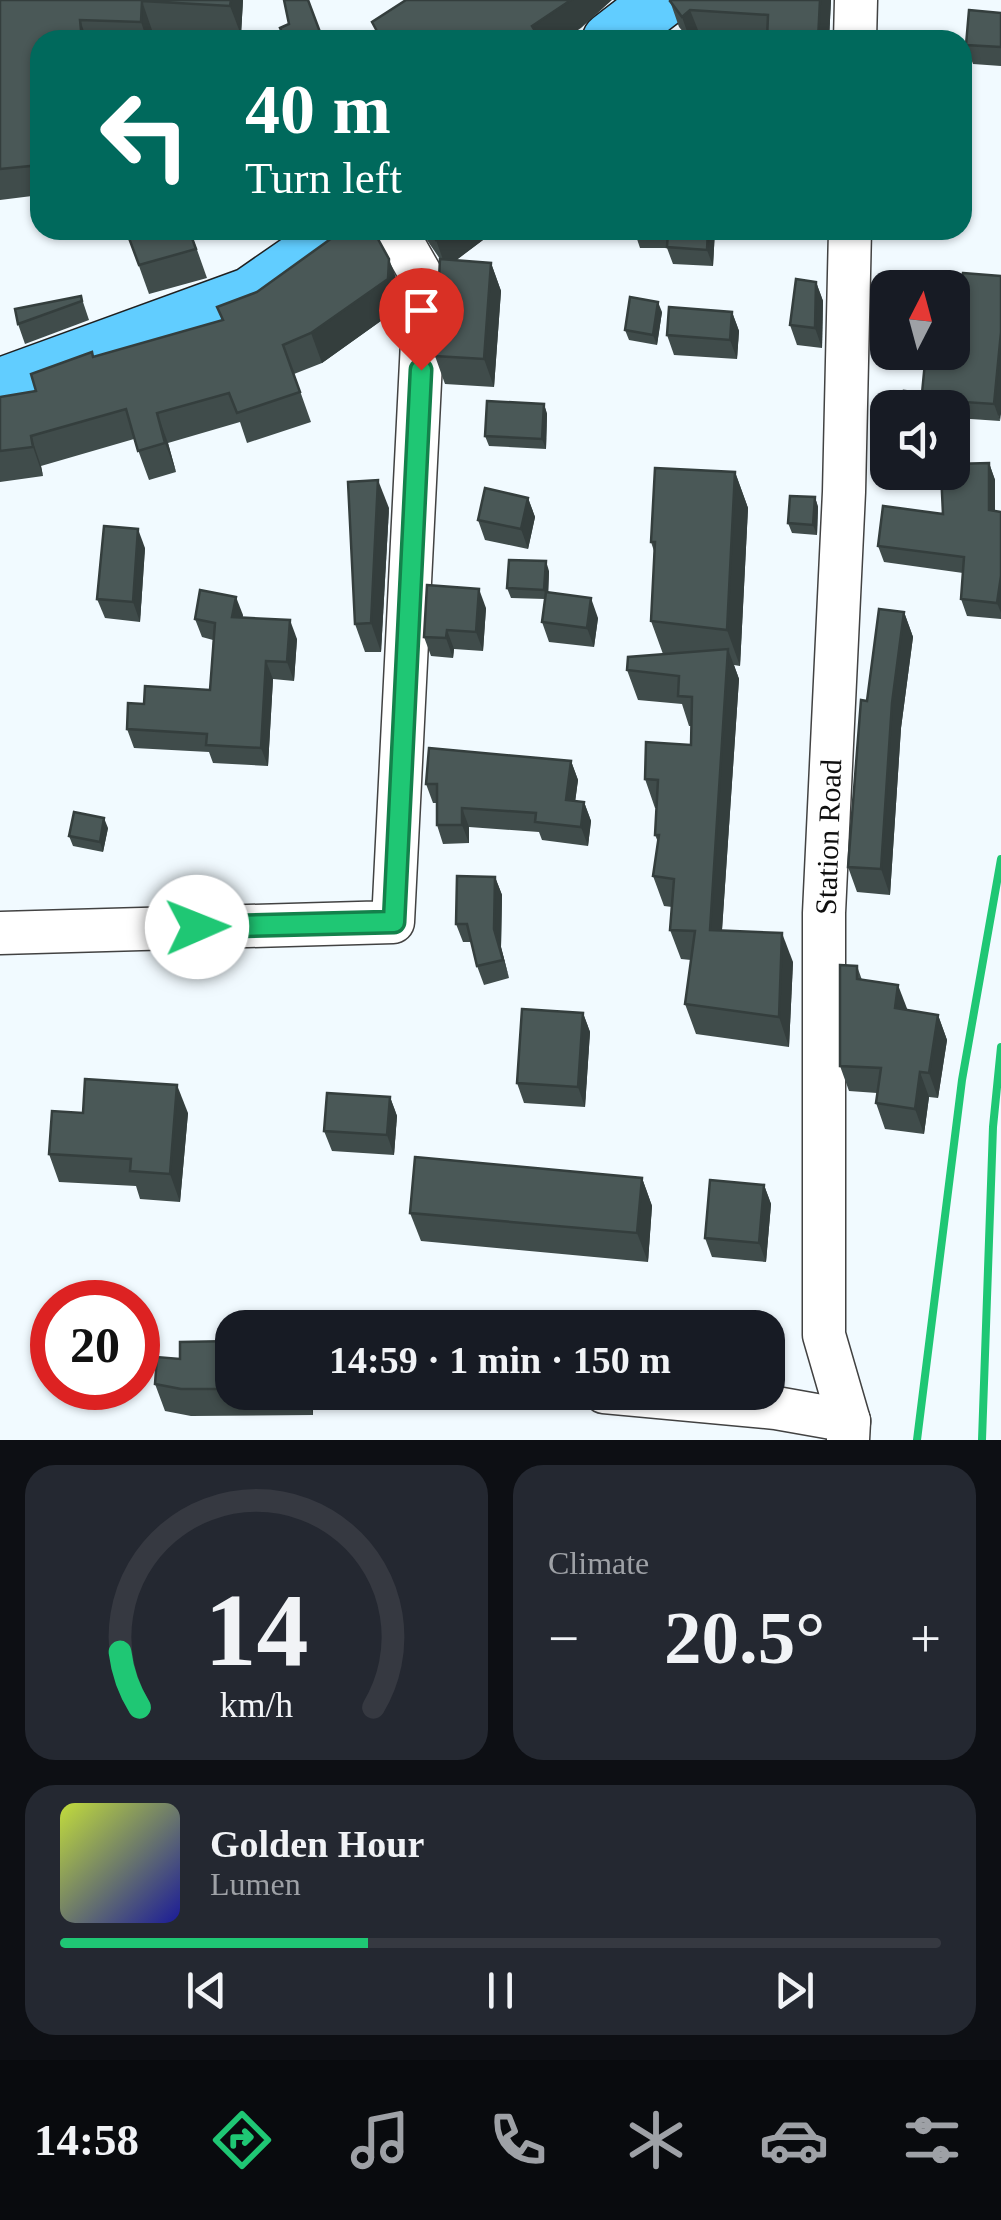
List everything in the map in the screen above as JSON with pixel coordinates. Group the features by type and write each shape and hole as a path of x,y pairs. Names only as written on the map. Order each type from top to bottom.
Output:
{"main road":[{"path":"623,30 662,0"},
{"path":"0,386 250,294 329,240"}],"street":[{"path":"855,30 856,0"},
{"path":"0,932 394,922 425,282 401,240"},
{"name":"Station Road","path":"848,1431 824,1335 824,912 844,492 850,240"},
{"path":"782,1410 848,1431"}],"building":[{"path":"0,0 231,0 230,6 142,1 141,22 80,20 81,30 30,30 30,166 0,169"},
{"path":"284,0 308,0 319,30 281,30 289,24"},
{"path":"406,0 571,0 532,26 535,30 376,30 372,22"},
{"path":"820,0 818,30 767,30 768,15 690,10 682,17 670,1"},
{"path":"969,10 1001,13 1001,47 972,45 972,30 967,30"},
{"path":"130,240 193,240 196,249 139,265"},
{"path":"329,240 379,240 389,259 388,279 311,333 283,345 300,392 237,413 229,393 157,413 165,443 138,451 126,409 31,436 33,447 0,451 0,397 36,391 31,374 92,352 93,357 223,320 217,307 257,292"},
{"path":"667,240 708,240 707,250 667,247"},
{"path":"440,259 491,263 484,359 435,356"},
{"path":"970,274 1001,276 1001,332 994,404 970,402 970,390 922,390 924,370 970,370"},
{"path":"796,279 816,282 815,328 790,325"},
{"path":"81,296 82,301 18,324 15,309"},
{"path":"630,297 658,302 653,335 625,330"},
{"path":"669,307 732,312 730,340 667,335"},
{"path":"487,401 544,404 542,439 485,436"},
{"path":"989,463 989,510 1001,512 997,603 961,599 964,557 878,546 883,506 943,514 942,490 970,490 970,464"},
{"path":"655,468 735,472 727,630 651,621"},
{"path":"378,480 371,623 355,624 348,482"},
{"path":"485,488 528,498 521,529 478,520"},
{"path":"790,496 815,497 813,525 788,523"},
{"path":"104,526 138,529 133,602 97,599"},
{"path":"509,560 546,561 544,590 507,588"},
{"path":"427,585 479,589 476,632 447,630 446,638 424,637"},
{"path":"200,590 236,597 232,617 290,620 287,662 266,661 261,748 206,745 207,734 127,729 128,703 144,704 145,686 210,690 215,623 195,619"},
{"path":"546,592 591,598 587,628 542,622"},
{"path":"879,609 904,612 892,703 881,869 848,867 861,700 867,701"},
{"path":"728,649 710,930 782,933 779,1017 685,1004 695,931 670,930 674,879 653,876 659,835 655,835 658,780 645,779 646,742 691,745 692,697 678,696 679,676 627,670 628,657"},
{"path":"429,748 571,761 566,800 584,802 581,827 535,822 536,813 462,808 462,825 437,825 437,784 426,784"},
{"path":"74,812 104,818 100,842 69,836"},
{"path":"457,876 495,877 494,929 503,960 477,966 467,924 456,924"},
{"path":"840,965 857,966 857,979 898,985 895,1008 938,1015 929,1073 920,1072 915,1109 876,1103 881,1068 840,1066"},
{"path":"522,1009 583,1013 578,1087 517,1083"},
{"path":"85,1079 177,1085 170,1174 130,1171 131,1159 49,1154 52,1111 83,1113"},
{"path":"327,1093 390,1097 387,1135 324,1131"},
{"path":"415,1157 642,1178 637,1233 410,1213"},
{"path":"710,1180 764,1185 759,1243 705,1238"},
{"path":"215,1341 215,1389 160,1385 160,1357 180,1359 180,1342"}],"railway":[{"path":"917,1440 962,1080 1001,859"},
{"path":"982,1440 993,1127 1001,1047"}],"route":[{"path":"197,927 394,922 421,370"}]}
